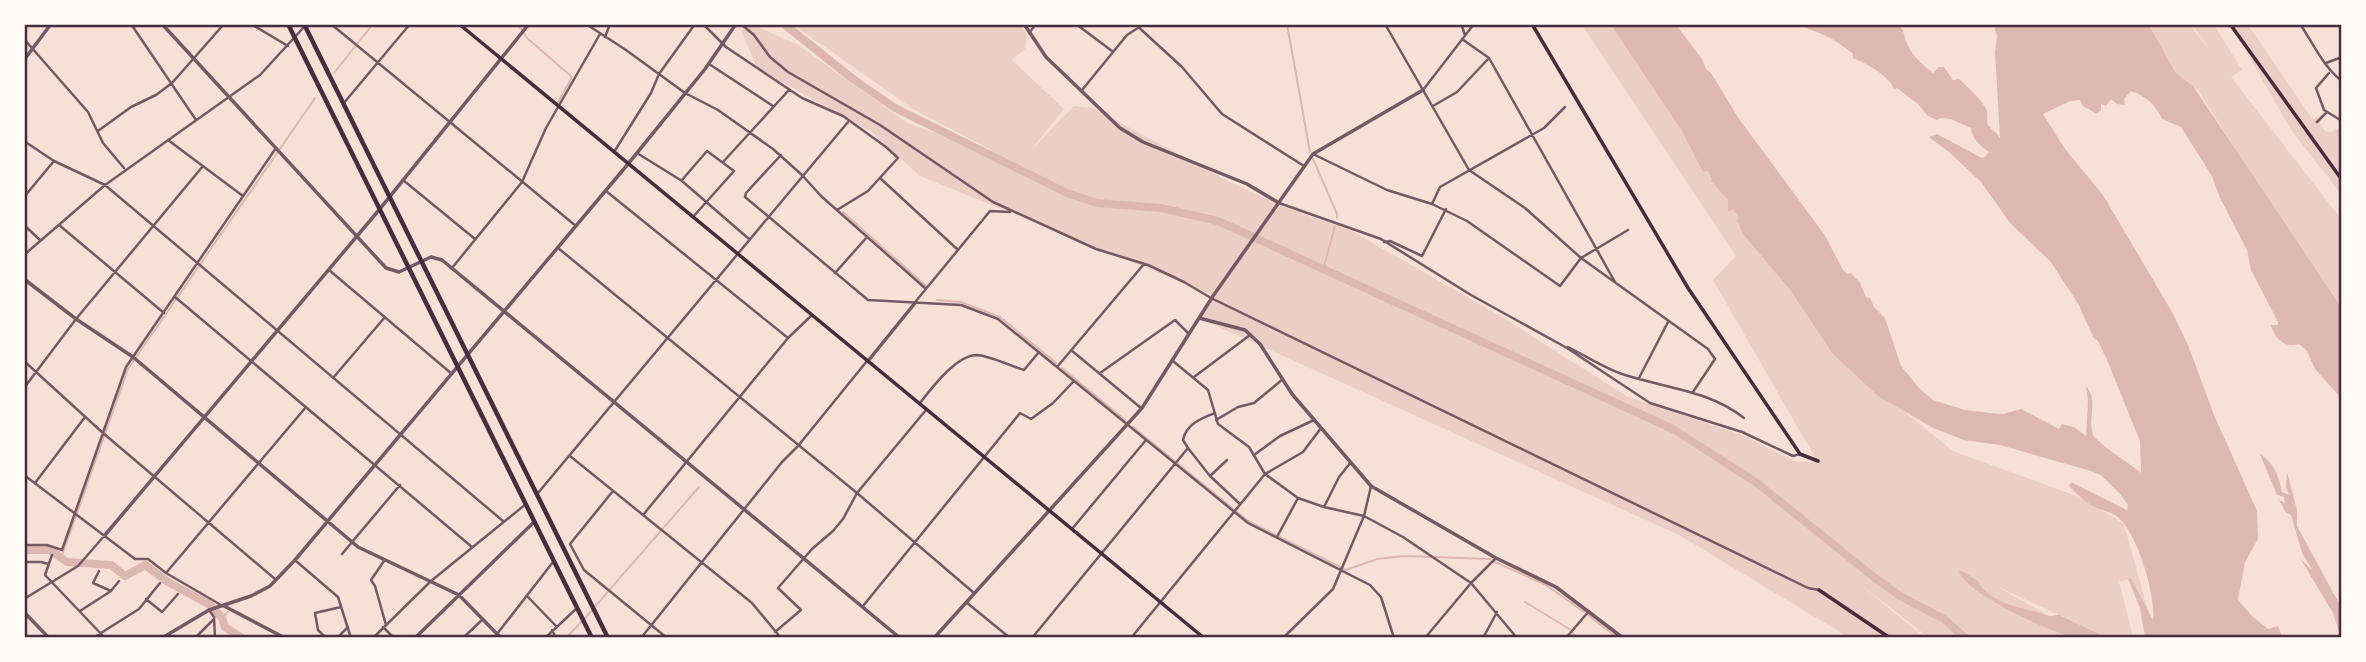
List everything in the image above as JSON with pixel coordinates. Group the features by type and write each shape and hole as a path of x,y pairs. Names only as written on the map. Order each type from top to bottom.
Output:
{"highway":[{"path":"288,24 592,638"},
{"path":"305,25 608,638"}],"main road":[{"path":"459,24 1204,638"},
{"path":"1532,24 1688,288 1800,454 1818,461"},
{"path":"2230,24 2342,180"},
{"path":"1819,590 1891,638"}],"street":[{"path":"24,60 51,24"},
{"path":"131,24 196,120"},
{"path":"162,24 390,271 399,272 420,261 437,257 900,638"},
{"path":"98,131 131,107 156,96 172,83 224,24"},
{"path":"251,24 288,46"},
{"path":"331,24 576,226"},
{"path":"402,24 406,29"},
{"path":"343,104 410,24"},
{"path":"24,599 78,566 86,557 379,210 529,24"},
{"path":"586,24 685,93 718,110 780,155 926,289"},
{"path":"605,37 610,24"},
{"path":"614,152 651,93 659,74 695,24"},
{"path":"703,24 723,44 802,98 843,116 886,146 898,158 868,191 837,210"},
{"path":"162,638 210,610 251,596 276,580 295,560 628,164 739,24 754,36 770,57 789,72 856,111 993,202 1096,249 1143,264 1184,282 1211,299 1808,588 1819,590"},
{"path":"1024,24 1046,57 1105,115 1143,142 1247,184 1279,203 1352,227 1384,242 1559,344 1620,373 1693,392 1730,406 1744,418"},
{"path":"1029,33 1036,24"},
{"path":"1076,24 1112,51"},
{"path":"1081,91 1127,35 1136,26 1144,24"},
{"path":"1385,24 1469,170 1533,214 1581,258 1708,349 1715,359 1693,392"},
{"path":"1461,24 1464,37 1489,58 1616,283"},
{"path":"934,638 1142,408 1211,299 1313,153 1423,90 1474,24"},
{"path":"2300,24 2329,72 2342,81"},
{"path":"24,255 125,169 260,75 305,25"},
{"path":"1136,26 1182,67 1222,114 1304,166"},
{"path":"452,268 523,182 558,106 600,34"},
{"path":"24,38 88,112 103,143 125,169"},
{"path":"2326,64 2342,57"},
{"path":"1432,107 1457,92 1489,58"},
{"path":"709,64 773,106"},
{"path":"2329,72 2316,88 2327,112 2340,120 2342,112"},
{"path":"723,162 789,89"},
{"path":"1432,204 1440,187 1544,128 1565,107"},
{"path":"2317,122 2327,112"},
{"path":"537,495 848,122"},
{"path":"168,140 243,196"},
{"path":"24,141 54,161 105,185 503,522"},
{"path":"24,545 47,545 62,550 126,367 276,148"},
{"path":"682,181 707,151 734,171 693,217"},
{"path":"637,153 682,181 749,239"},
{"path":"1313,153 1387,190 1446,209 1475,225 1559,286 1581,258 1628,230"},
{"path":"780,155 746,193 746,197 868,300 961,305 998,319 1234,513 1248,523 1370,585 1377,591 1394,638"},
{"path":"24,197 54,161"},
{"path":"24,388 76,319 203,166"},
{"path":"880,178 958,250"},
{"path":"402,180 475,239"},
{"path":"605,190 788,338"},
{"path":"1384,242 1390,241 1422,256 1446,209"},
{"path":"641,638 782,462 798,446 990,211 1014,212"},
{"path":"24,225 41,240"},
{"path":"59,225 163,313"},
{"path":"835,273 867,237"},
{"path":"558,248 857,493 974,593"},
{"path":"1057,367 1143,264"},
{"path":"329,269 452,374"},
{"path":"25,281 133,357 352,542 459,595 499,636 554,560"},
{"path":"175,297 472,547"},
{"path":"643,515 788,338 812,315"},
{"path":"333,378 385,317"},
{"path":"1199,318 1239,328 1261,344 1292,394 1371,486 1496,558 1556,587 1623,638"},
{"path":"1100,373 1175,320 1189,334"},
{"path":"1639,378 1668,321"},
{"path":"1195,377 1250,335"},
{"path":"1559,344 1650,403 1742,432 1793,456 1800,454"},
{"path":"1071,349 1142,408"},
{"path":"919,403 943,374 967,358 976,355 1024,370 1039,352"},
{"path":"1172,360 1208,390 1217,424 1249,447 1265,474 1298,498 1364,516 1403,537 1471,583 1517,638"},
{"path":"24,361 103,433 276,580"},
{"path":"1216,420 1238,407 1254,403 1283,379"},
{"path":"863,606 1020,413 1031,419 1053,403 1074,381"},
{"path":"166,573 306,406"},
{"path":"775,632 801,610 778,588 838,525 857,493 927,409"},
{"path":"1215,413 1201,418 1186,431 1183,440 1210,476 1241,504"},
{"path":"35,483 85,417"},
{"path":"1254,455 1280,436 1314,420"},
{"path":"1131,638 1265,474 1303,452 1321,428"},
{"path":"1072,528 1146,440"},
{"path":"1032,638 1188,448"},
{"path":"570,456 752,603 781,638"},
{"path":"1210,476 1227,460"},
{"path":"1324,507 1339,477 1351,462"},
{"path":"24,475 135,559 148,559 220,606 285,638"},
{"path":"342,554 400,485"},
{"path":"1283,638 1333,589 1364,516 1371,486"},
{"path":"613,491 570,544 584,570 667,638"},
{"path":"1278,537 1298,498"},
{"path":"373,638 431,581 526,504"},
{"path":"415,638 535,522"},
{"path":"52,555 46,575 105,638"},
{"path":"1425,638 1471,583 1496,558"},
{"path":"385,559 371,580 375,586 384,626 394,638"},
{"path":"295,560 338,597 351,638"},
{"path":"24,562 49,565"},
{"path":"99,571 93,583 111,592"},
{"path":"80,611 111,592 119,581"},
{"path":"93,638 139,608 160,583"},
{"path":"146,598 162,612 178,594"},
{"path":"527,596 556,626"},
{"path":"966,602 1010,638"},
{"path":"324,636 318,630 315,613 341,607"},
{"path":"545,638 578,607"},
{"path":"210,610 214,617 215,638"},
{"path":"1566,638 1589,611"},
{"path":"24,612 49,638"},
{"path":"1483,638 1497,612"},
{"path":"195,638 214,617"},
{"path":"463,638 483,619"},
{"path":"337,638 348,627"},
{"path":"552,630 556,638"},
{"path":"1570,633 1574,638"}],"shaded area":[{"path":"754,25 798,45 909,124 993,151 913,109 794,25 1020,25 1027,35 1025,49 1012,60 1064,109 1031,150 1074,106 1093,108 1230,182 1286,208 1350,230 1502,317 1628,397 1742,435 1797,462 1817,461 1713,280 1736,256 1582,25 1620,25 1832,353 1953,451 2079,497 2124,524 2149,614 2131,578 2119,582 2133,637 2107,637 1996,586 2086,637 1928,637 1857,582 1924,637 1848,637 1679,535 1199,318 1213,295 920,176 870,131 757,68 741,30"},
{"path":"1611,25 1676,25 1702,59 1739,119 1824,234 1843,270 1847,274 1851,273 1860,283 1866,297 1870,298 1874,307 1885,318 1901,366 1933,400 1965,410 1990,413 2004,414 2021,409 2059,429 2062,424 2074,427 2086,436 2086,386 2092,398 2093,435 2141,473 2140,441 2107,360 2079,305 2050,261 2010,223 1981,182 1929,137 1937,134 1982,158 1985,157 1989,152 1977,142 1971,128 1951,119 1937,120 1928,116 1918,104 1897,88 1894,89 1882,74 1853,58 1853,54 1840,44 1797,25 1899,25 1917,59 1933,73 1939,67 1944,67 1953,80 1959,79 1976,96 1986,109 1988,125 2000,138 1995,52 1997,36 1994,25 2149,25 2176,73 2193,86 2342,311 2341,398 2315,369 2307,351 2299,344 2281,342 2275,335 2271,325 2278,325 2278,322 2251,270 2247,250 2220,198 2212,176 2181,127 2162,119 2150,102 2131,91 2124,99 2125,105 2117,104 2111,99 2106,106 2101,104 2101,110 2097,114 2083,106 2080,100 2070,101 2043,114 2065,149 2103,195 2172,312 2188,345 2214,415 2257,511 2258,539 2245,562 2238,600 2268,629 2278,626 2282,637 2145,637 2140,608 2128,579 2131,578 2153,620 2151,595 2143,563 2130,533 2115,515 2090,504 2069,486 2071,482 2127,510 2128,505 2120,494 2101,475 2000,445 1964,440 1933,428 1878,396 1832,353 1791,291 1743,234 1737,220 1739,218 1733,209 1728,212 1728,200 1711,181 1708,171 1703,172 1682,131"},
{"path":"2149,25 2190,25 2211,51 2192,25 2214,25 2242,70 2231,77 2341,219 2341,312 2333,295 2274,210 2198,90 2177,74"},
{"path":"2231,25 2248,25 2311,117 2313,119 2322,115 2319,123 2325,131 2330,132 2341,127 2341,194 2291,130"},
{"path":"2260,454 2275,470 2282,492 2289,495 2286,487 2287,472 2297,510 2297,526 2341,607 2340,635 2333,613 2300,558 2313,571 2302,553 2291,515 2286,513 2279,500 2285,503 2284,497 2277,495"},
{"path":"1959,571 1978,581 1983,589 2000,601 2050,616 2059,615 2106,637 2077,638 2028,620 1976,590 1964,580"}],"waterway":[{"path":"334,73 373,24"},
{"path":"518,24 527,38 572,77 558,102"},
{"path":"784,24 853,79 895,108 1067,193 1097,203 1161,208 1218,221 1673,429 1757,483 1875,578 1900,596 1944,619 1965,638"},
{"path":"1287,24 1310,152"},
{"path":"61,558 128,369 315,98"},
{"path":"1313,159 1337,218"},
{"path":"843,212 926,286"},
{"path":"1323,270 1335,226"},
{"path":"937,300 961,302 1000,317 1056,363"},
{"path":"1062,368 1125,420"},
{"path":"1133,427 1248,521 1346,570 1377,559 1404,556 1490,559"},
{"path":"585,618 699,487"},
{"path":"24,550 50,550 67,562 111,565 125,576 145,565 168,582 210,605 222,618 225,627 242,638"},
{"path":"1495,562 1546,585 1584,612"},
{"path":"1525,602 1571,630"},
{"path":"222,618 228,612"},
{"path":"1588,615 1618,638"},
{"path":"566,638 581,622"},
{"path":"1573,633 1577,638"}]}
